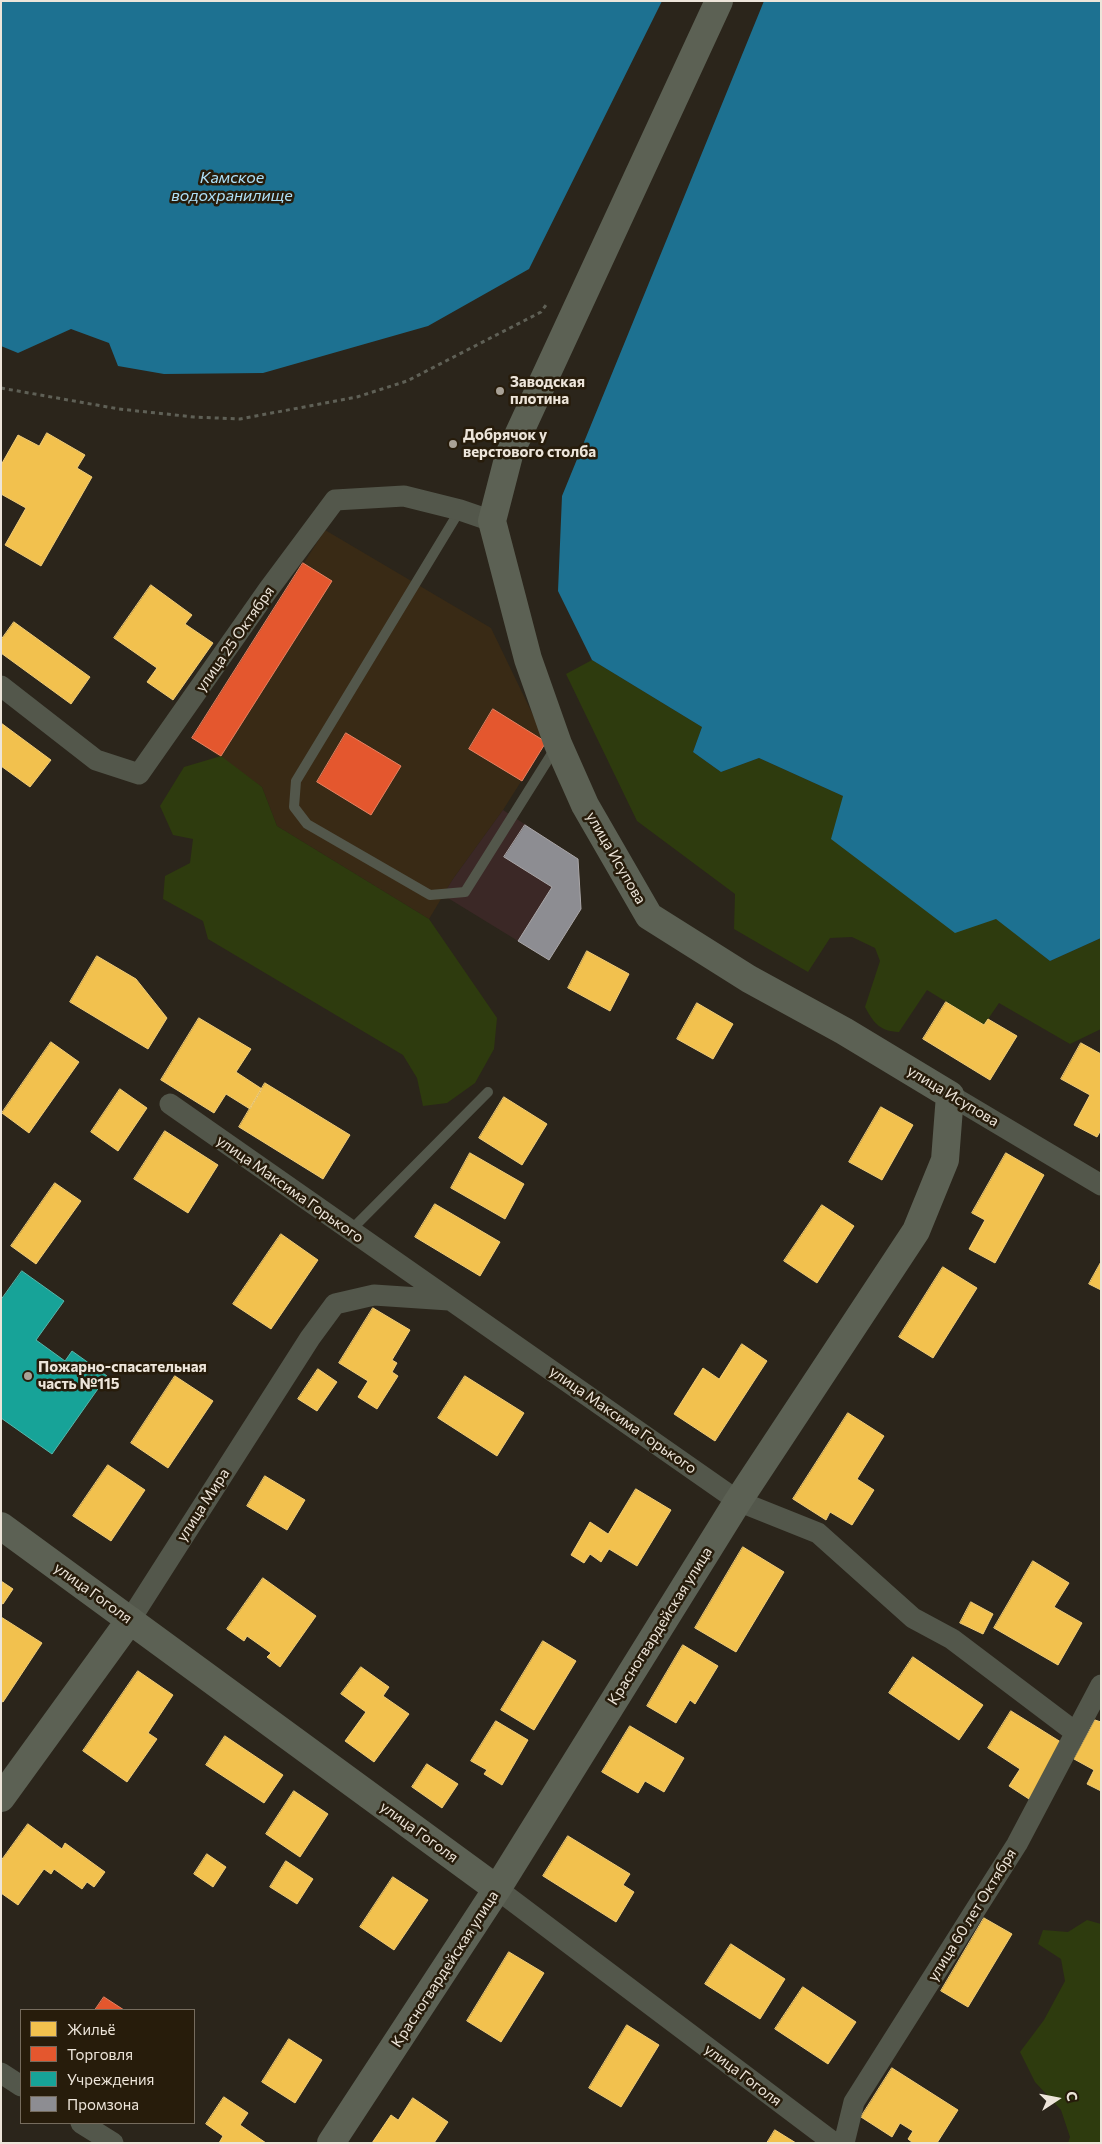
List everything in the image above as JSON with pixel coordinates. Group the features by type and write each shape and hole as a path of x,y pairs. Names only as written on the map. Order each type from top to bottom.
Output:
{"street":[{"name":"улица Исупова","path":"719,1 564,334 510,455 492,522 528,659 558,744 585,805 649,916 749,979 844,1031 1101,1185"},
{"name":"улица 25 Октября","path":"1,686 96,760 139,774 268,590 335,500 404,496 460,510 492,522"},
{"name":"Красногвардейская улица","path":"332,2143 498,1889 738,1501 916,1231 945,1160 950,1094"},
{"name":"улица Максима Горького","path":"170,1104 738,1501 818,1533 913,1618 952,1639 1075,1732"},
{"name":"улица Мира","path":"1,1798 130,1620 310,1338 334,1304 374,1295 448,1300"},
{"name":"улица Гоголя","path":"1,1526 498,1889 834,2143"},
{"name":"улица 60 лет Октября","path":"844,2143 854,2102 1017,1844 1101,1685"},
{"path":"1,2073 20,2085"},
{"path":"83,2124 113,2143"}],"lane":[{"path":"460,510 296,782 294,807 307,824 430,894 465,892 558,744"},
{"path":"350,1231 488,1092"}],"path":[{"path":"1,388 119,409 194,417 240,419 357,397 407,381 541,312 551,297"}],"shaded area":[{"path":"325,530 491,628 546,742 503,810 453,879 429,919 277,826 262,787 192,738"},
{"path":"503,810 578,859 581,909 549,960 443,895"}],"green space":[{"path":"592,660 702,727 693,752 721,772 759,758 843,796 1050,961 1101,938 1101,1029 1070,1044 999,1003 984,1025 927,990 899,1032 887,1030 874,1022 865,1007 880,961 875,948 852,937 830,938 808,972 734,929 735,894 637,821 566,674"},
{"path":"221,756 262,787 277,826 429,919 497,1018 494,1049 475,1083 447,1103 423,1106 417,1078 403,1055 208,939 203,921 163,899 165,876 190,863 193,839 173,835 160,806 184,767"},
{"path":"1087,1920 1101,1924 1101,2143 1068,2143 1070,2137 1061,2110 1035,2082 1020,2052 1044,2020 1065,1981 1061,1959 1038,1944 1043,1930 1068,1932"}],"water":[{"name":"Камское водохранилище","path":"1,1 662,1 529,269 428,326 263,373 164,374 118,366 109,343 71,329 18,353 1,346"},
{"path":"764,1 1101,1 1101,938 1050,961 996,919 955,933 831,839 843,796 759,758 721,772 693,752 702,727 592,660 558,591 562,496"}],"building: Жильё":[{"path":"47,433 85,455 77,468 92,477 41,566 5,545 26,508 1,494 1,465 18,435 39,446"},
{"path":"151,585 192,615 185,624 213,643 173,700 147,682 157,668 114,638"},
{"path":"14,622 90,677 71,704 1,653 1,640"},
{"path":"1,723 51,760 30,787 1,766"},
{"path":"587,951 629,974 610,1011 568,988"},
{"path":"97,956 136,979 167,1018 148,1049 70,1002"},
{"path":"946,1002 984,1025 988,1019 1017,1036 990,1080 923,1039"},
{"path":"697,1003 733,1024 713,1059 677,1039"},
{"path":"199,1018 251,1049 236,1072 262,1089 250,1109 226,1094 214,1113 161,1080"},
{"path":"51,1042 79,1062 29,1133 2,1113"},
{"path":"1081,1043 1101,1054 1101,1130 1097,1137 1074,1125 1090,1095 1061,1079"},
{"path":"265,1083 350,1135 323,1179 239,1127"},
{"path":"120,1089 147,1108 118,1151 91,1132"},
{"path":"504,1097 547,1124 522,1165 479,1138"},
{"path":"881,1107 913,1125 882,1180 849,1162"},
{"path":"165,1131 218,1165 188,1213 134,1179"},
{"path":"470,1153 524,1184 505,1219 451,1188"},
{"path":"1006,1153 1044,1175 995,1263 969,1249 985,1220 972,1213"},
{"path":"55,1183 81,1201 36,1264 11,1246"},
{"path":"435,1204 500,1242 480,1276 415,1237"},
{"path":"822,1205 854,1226 817,1283 784,1261"},
{"path":"281,1234 318,1260 271,1329 233,1304"},
{"path":"1101,1262 1101,1290 1089,1284"},
{"path":"943,1267 977,1288 933,1358 899,1337"},
{"path":"373,1308 410,1330 392,1360 397,1363 392,1372 398,1376 377,1409 358,1397 368,1381 339,1363"},
{"path":"742,1344 767,1361 715,1441 674,1414 703,1368 719,1379"},
{"path":"318,1369 337,1382 317,1411 298,1399"},
{"path":"175,1376 213,1401 168,1468 131,1443"},
{"path":"465,1376 524,1413 497,1456 438,1418"},
{"path":"848,1413 884,1436 857,1479 874,1490 852,1525 830,1512 826,1520 793,1499"},
{"path":"108,1465 145,1490 111,1541 73,1516"},
{"path":"265,1476 305,1500 287,1530 247,1506"},
{"path":"636,1489 671,1510 637,1566 609,1549 601,1562 590,1554 584,1563 571,1555 590,1522 608,1534"},
{"path":"743,1547 784,1572 736,1652 695,1628"},
{"path":"1033,1561 1069,1583 1054,1607 1082,1623 1058,1665 994,1628"},
{"path":"263,1578 316,1616 280,1667 267,1657 271,1653 247,1636 244,1641 227,1629"},
{"path":"1,1581 13,1589 3,1604 1,1603"},
{"path":"971,1602 993,1614 983,1634 960,1623"},
{"path":"1,1617 42,1643 3,1702 1,1701"},
{"path":"543,1641 576,1661 534,1730 501,1710"},
{"path":"683,1645 718,1666 695,1704 690,1700 676,1723 647,1706"},
{"path":"913,1657 983,1705 959,1740 889,1693"},
{"path":"361,1667 389,1687 383,1696 409,1714 374,1762 345,1741 366,1712 341,1694"},
{"path":"138,1671 173,1695 148,1733 157,1739 127,1782 83,1751"},
{"path":"1011,1711 1064,1744 1029,1799 1009,1786 1020,1769 988,1748"},
{"path":"1095,1720 1101,1722 1101,1791 1087,1784 1094,1770 1074,1759"},
{"path":"496,1721 528,1740 502,1785 484,1774 487,1770 471,1761"},
{"path":"630,1726 684,1758 664,1792 645,1781 638,1793 602,1772"},
{"path":"225,1736 283,1775 264,1803 206,1765"},
{"path":"427,1764 458,1784 442,1808 412,1787"},
{"path":"294,1791 328,1814 300,1857 266,1834"},
{"path":"28,1824 62,1849 65,1843 105,1872 94,1887 87,1882 82,1889 54,1869 51,1874 44,1869 18,1905 1,1893 1,1861"},
{"path":"568,1836 630,1874 623,1885 634,1892 616,1922 543,1876"},
{"path":"207,1854 226,1867 213,1887 194,1874"},
{"path":"286,1861 313,1879 297,1904 270,1887"},
{"path":"393,1877 428,1900 394,1950 360,1927"},
{"path":"984,1918 1012,1934 968,2007 941,1991"},
{"path":"731,1944 785,1979 760,2019 705,1984"},
{"path":"509,1952 544,1973 501,2042 467,2021"},
{"path":"803,1987 856,2022 828,2064 775,2029"},
{"path":"627,2025 659,2045 621,2107 589,2088"},
{"path":"289,2039 322,2060 295,2103 262,2082"},
{"path":"892,2068 958,2110 937,2143 913,2143 908,2139 913,2131 900,2123 892,2137 861,2117"},
{"path":"224,2097 248,2113 240,2125 266,2143 219,2143 223,2136 206,2124"},
{"path":"413,2098 448,2122 434,2143 372,2143 391,2115 398,2120"},
{"path":"775,2130 796,2143 767,2143"}],"building: Торговля":[{"path":"303,563 332,581 221,756 192,738"},
{"path":"493,709 546,742 522,781 469,749"},
{"path":"346,733 401,766 371,815 317,782"},
{"path":"104,1997 122,2009 96,2009"}],"building: Учреждения":[{"path":"22,1271 64,1301 36,1340 65,1361 72,1351 107,1376 52,1454 1,1418 1,1300"}],"building: Промзона":[{"path":"525,825 578,859 581,909 549,960 518,941 552,887 504,857"}],"place":[{"name":"Заводская плотина","path":"500,391"},
{"name":"Добрячок у верстового столба","path":"453,444"},
{"name":"Пожарно-спасательная часть №115","path":"28,1376"}]}
